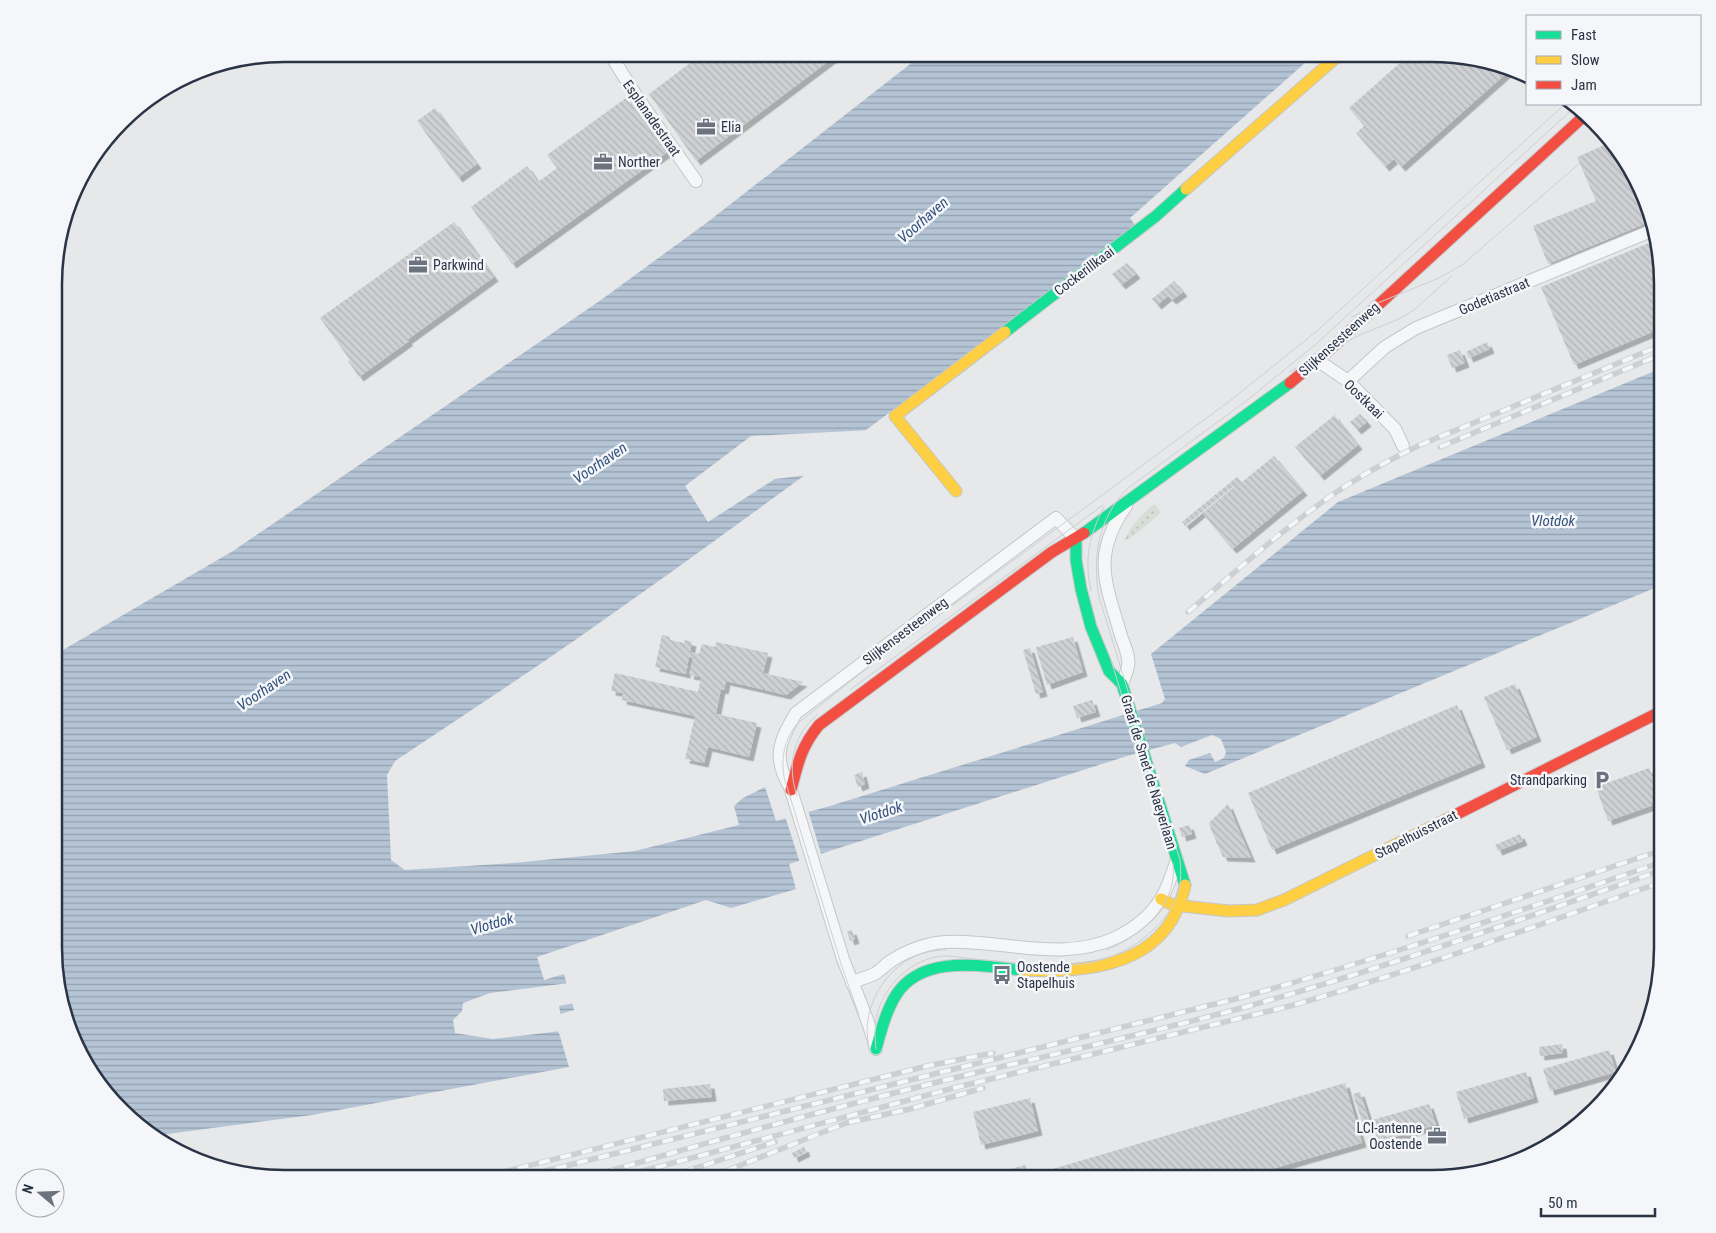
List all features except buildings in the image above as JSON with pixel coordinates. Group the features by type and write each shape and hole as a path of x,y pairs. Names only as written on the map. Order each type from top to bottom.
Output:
{"street":[{"name":"Esplanadestraat","path":"615,62 637,97 696,181"},
{"name":"Cockerillkaai","path":"956,491 895,416 1156,216 1331,62"},
{"name":"Slijkensesteenweg","path":"791,790 801,753 808,739 819,725 1052,552 1076,539 1260,406 1317,360 1580,119"},
{"name":"Godetiastraat","path":"1348,381 1385,347 1416,328 1647,232"},
{"name":"Oostkaai","path":"1317,360 1348,381 1395,429 1403,446"},
{"name":"Graaf de Smet de Naeyerlaan","path":"1122,684 1129,664 1106,584 1104,556 1113,527 1130,499"},
{"name":"Slijkensesteenweg","path":"872,1050 791,790 784,777 778,758 784,734 796,713 1056,518 1076,539"},
{"name":"Graaf de Smet de Naeyerlaan","path":"872,1050 898,993 909,981 932,970 952,965 1023,970 1078,970 1130,957 1151,945 1167,928 1179,906 1184,886 1177,860 1122,684 1109,671 1091,627 1076,560 1076,539"},
{"name":"Stapelhuisstraat","path":"1161,899 1173,905 1230,912 1256,910 1284,900 1654,715"},
{"name":"Graaf de Smet de Naeyerlaan","path":"852,983 875,974 891,961 904,954 922,947 944,942 1052,950 1080,948 1106,942 1132,930 1145,919 1161,899 1177,860"}],"shaded area":[{"path":"1154,504 1161,513 1132,537 1124,541 1137,521"}],"water":[{"path":"913,62 1306,62 1130,218 1137,228 859,435 649,588 555,654 395,761 387,775 391,860 405,870 513,863 635,851 739,825 734,806 743,798 765,787 776,821 1162,703 1165,699 1151,654 1338,502 1654,371 1654,588 1205,774 1185,766 1189,760 1210,753 1215,762 1224,758 1226,752 1221,739 1212,735 1181,747 1175,743 1127,756 789,864 796,889 731,908 706,900 537,957 544,980 564,974 574,1010 554,1016 569,1067 312,1115 163,1135 127,1106 108,1084 92,1060 74,1020 64,978 62,949 62,651 233,551 601,300 709,221"}],"pier":[{"path":"871,430 809,475 775,479 708,522 685,486 751,436"},
{"path":"808,810 822,857 800,863 785,816"},
{"path":"569,983 575,1003 559,1006 561,1017 557,1018 561,1031 493,1039 455,1033 453,1020 462,1011 463,1003 490,993"}],"tram line":[{"path":"859,1015 842,967 784,777 784,749 789,736 797,724 862,672 1231,400 1317,331 1563,106"},
{"path":"876,1049 876,1019 886,993 901,975 921,962 944,956 1036,965 1061,966 1084,964 1107,958 1138,943 1168,913 1179,889 1180,860 1099,597 1096,567 1097,553 1109,513 1127,489 1250,398 1316,344 1571,111"},
{"path":"1352,317 1380,302 1439,278 1462,265 1580,163"},
{"path":"1289,372 1362,334 1399,319 1414,310 1452,276"},
{"path":"851,689 1103,505"},
{"path":"1091,591 1088,568 1089,547 1091,537 1104,507"},
{"path":"1111,660 1122,696"},
{"path":"797,796 792,774 794,752 802,732 817,715"},
{"path":"1107,950 1133,936 1155,917 1164,905 1170,892 1173,878 1173,863"},
{"path":"869,1050 868,1019 872,1005 885,980 906,961 918,955 931,951 946,950"}],"railway":[{"path":"1188,612 1286,529 1369,472 1420,445 1654,348"},
{"path":"1440,447 1654,357"},
{"path":"1408,936 1654,853"},
{"path":"549,1170 1243,997 1401,949 1654,865"},
{"path":"614,1170 851,1104 1249,1006 1405,958 1654,873"},
{"path":"647,1170 954,1088 1290,1006 1430,962 1654,885"},
{"path":"511,1170 927,1066 993,1053"},
{"path":"728,1170 846,1123 910,1109 983,1088"},
{"path":"689,1170 775,1142"}],"traffic: fast":[{"path":"1005,332 1156,216 1186,189"},
{"path":"1084,533 1290,383"},
{"path":"1076,539 1076,560 1091,627 1109,671 1122,684 1185,885"},
{"path":"876,1049 892,1001 907,982 921,973 936,968 971,965 1022,970"}],"traffic: slow":[{"path":"1186,189 1331,62"},
{"path":"956,491 895,416 1005,332"},
{"path":"1161,899 1173,905 1229,911 1257,910 1284,900 1453,816"},
{"path":"1022,970 1043,971 1088,968 1131,956 1150,945 1165,930 1177,910 1185,885"}],"traffic: jam":[{"path":"1290,383 1327,352 1580,119"},
{"path":"791,790 804,748 819,725 1052,552 1084,533"},
{"path":"1453,816 1654,715"}],"place":[{"name":"Elia","path":"706,127"},
{"name":"Norther","path":"603,162"},
{"name":"Parkwind","path":"418,265"},
{"name":"Strandparking","path":"1602,780"},
{"name":"Oostende Stapelhuis","path":"1002,975"},
{"name":"LCI-antenne Oostende","path":"1437,1136"}],"water label":[{"name":"Voorhaven","path":"923,220"},
{"name":"Voorhaven","path":"600,463"},
{"name":"Vlotdok","path":"1553,521"},
{"name":"Voorhaven","path":"264,690"},
{"name":"Vlotdok","path":"881,813"},
{"name":"Vlotdok","path":"492,924"}]}
